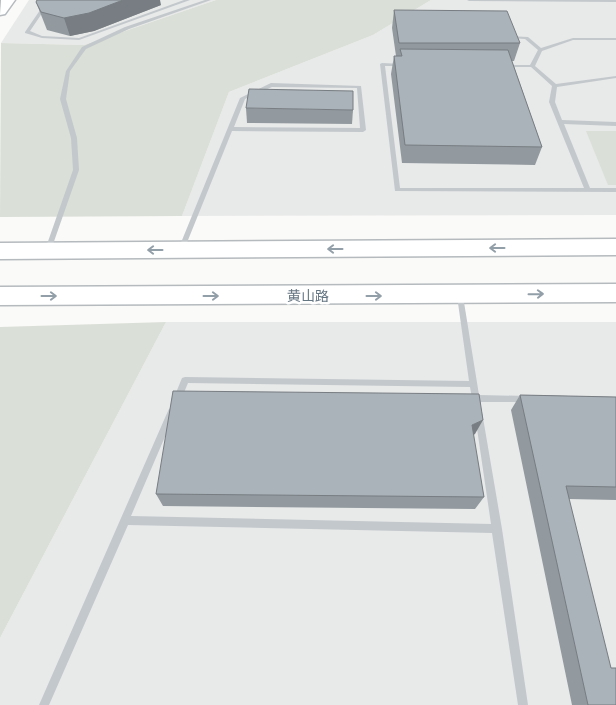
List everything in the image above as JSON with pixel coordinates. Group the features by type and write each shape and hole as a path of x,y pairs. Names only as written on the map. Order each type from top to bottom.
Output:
{"main road":[{"path":"0,11 8,0"},
{"path":"0,251 616,247"},
{"name":"黄山路","path":"0,296 460,296 616,293"}],"lane":[{"path":"49,0 27,32 42,37 79,39 188,0"},
{"path":"48,251 76,170 74,138 62,99 68,71 84,48 127,28 209,0"},
{"path":"469,0 616,1"},
{"path":"510,37 526,38 540,50"},
{"path":"532,66 540,50 573,40 616,39"},
{"path":"410,65 382,64 397,190 616,190"},
{"path":"495,66 532,66 556,86 616,77"},
{"path":"181,250 230,129 243,98 271,85 360,86 363,130 230,129"},
{"path":"556,86 552,102 588,190"},
{"path":"560,122 616,124"},
{"path":"460,296 523,705"},
{"path":"44,705 185,380 474,384"},
{"path":"476,398 536,399"},
{"path":"125,520 497,529"}],"shaded area":[{"path":"29,0 216,0 84,45 1,43"},
{"path":"216,0 431,0 373,35 229,92 182,216 0,217 1,43 84,45"},
{"path":"431,0 616,0 616,215 182,216 229,92 373,35"},
{"path":"586,131 616,131 616,185 608,185"},
{"path":"166,322 616,322 616,705 0,705 0,638"},
{"path":"166,322 0,638 0,327"}],"building":[{"path":"37,0 123,0 89,13 64,18 41,12 36,2"},
{"path":"394,10 507,11 520,43 399,43"},
{"path":"400,49 508,50 542,147 405,145 394,56 402,56"},
{"path":"249,89 353,91 353,110 246,108"},
{"path":"173,391 479,394 483,420 472,425 484,497 156,494"},
{"path":"520,395 616,397 616,487 566,486 611,668 616,668 616,705 588,705"}]}
